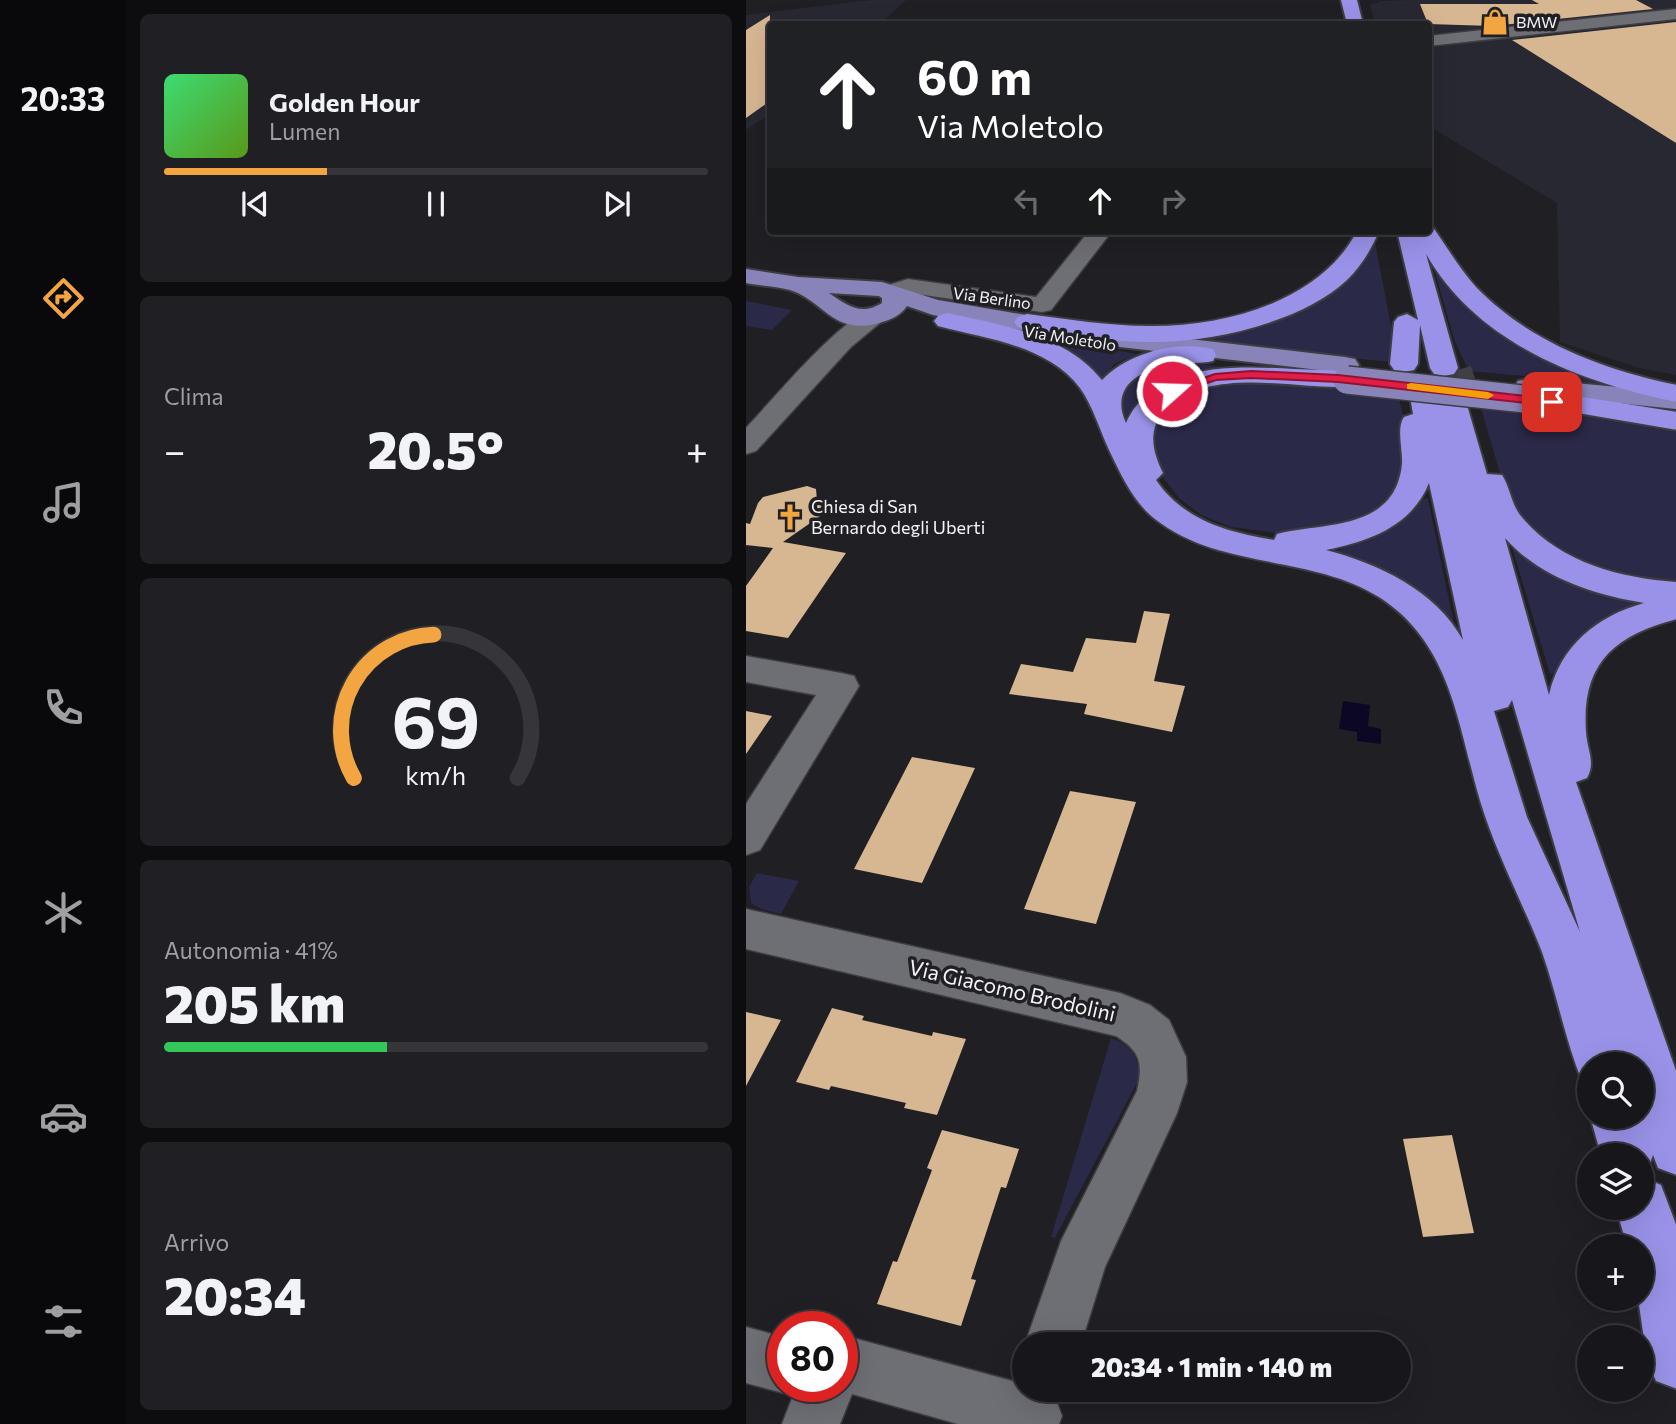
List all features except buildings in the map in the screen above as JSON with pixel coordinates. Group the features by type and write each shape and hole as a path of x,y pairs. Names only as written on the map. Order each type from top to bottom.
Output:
{"highway":[{"path":"1027,322 1154,334 1200,330 1248,320 1290,304 1328,281 1358,252 1366,235"},
{"path":"1387,235 1407,322 1410,365"},
{"path":"1409,235 1436,337 1497,708 1596,1052"},
{"path":"1427,235 1453,276 1480,303 1517,332 1552,353 1591,370 1676,394"},
{"path":"947,321 1019,339 1055,354 1089,382 1143,484 1162,508 1175,519 1218,538 1327,561 1362,573 1398,594 1441,633 1465,674 1506,818 1554,924 1572,972"},
{"path":"1108,416 1106,398 1116,382 1137,366 1172,355 1192,354 1288,363 1306,361"},
{"path":"1343,375 1236,375 1185,385 1161,398 1144,416 1139,432 1139,454 1156,485 1168,500 1203,524 1228,533 1269,540 1298,542 1333,538 1374,523 1395,510 1408,495 1416,472 1418,454 1444,392"},
{"path":"1444,392 1497,503 1520,535 1556,561 1592,578 1633,589 1676,594"},
{"path":"1444,392 1546,752 1623,1052"},
{"path":"1570,404 1676,421"},
{"path":"1652,1052 1652,1025 1605,883 1568,749 1564,719 1571,678 1580,660 1593,644 1608,631 1633,618 1676,607"},
{"path":"1654,1124 1676,1149"},
{"path":"1647,1220 1670,1296 1676,1360"}],"main road":[{"path":"746,276 798,284"},
{"name":"Via Moletolo","path":"798,284 863,289 885,305 947,321 1076,338 1172,355 1530,393 1676,401"},
{"name":"Via Moletolo","path":"798,284 840,312 885,305 933,307 1133,341 1306,361 1343,375"},
{"path":"840,312 837,304 845,295 863,289"},
{"name":"Via Moletolo","path":"1530,393 1570,404 1676,412"}],"street":[{"path":"1432,41 1676,14"},
{"name":"Via Berlino","path":"885,305 908,286 1042,305 1098,235"},
{"path":"746,445 842,342 885,305"},
{"path":"840,312 842,342"},
{"path":"746,669 841,686 751,822"},
{"name":"Via Giacomo Brodolini","path":"746,929 1120,1015 1138,1022 1152,1034 1162,1060 1160,1096 1080,1260 1057,1332"},
{"path":"858,1367 1034,1410"},
{"path":"800,1402 811,1424"}],"shaded area":[{"path":"871,0 906,0 883,21 767,21 767,116 746,130 746,15"},
{"path":"1676,0 1676,375 1639,368 1560,342 1557,203 1432,128 1432,21 1374,21 1370,4 1379,1"},
{"path":"1375,242 1398,363 1175,338 1262,320"},
{"path":"1432,262 1439,270 1608,384 1469,371 1455,342"},
{"path":"746,301 792,310 772,330 746,326"},
{"path":"1041,337 1137,354 1114,364 1100,383 1096,374 1083,360"},
{"path":"1179,361 1228,368 1127,428 1116,394 1133,375"},
{"path":"1272,381 1347,389 1348,394 1399,399 1407,433 1398,494 1365,520 1294,535 1231,527 1201,515 1179,498 1157,470 1147,442 1165,404 1212,383"},
{"path":"1481,408 1538,415 1537,410 1676,425 1676,587 1601,573 1528,531 1506,494"},
{"path":"1427,498 1455,629 1333,553 1374,534"},
{"path":"1511,544 1649,602 1606,619 1595,627 1574,647 1556,673 1550,674"},
{"path":"1343,701 1370,705 1368,726 1381,729 1381,744 1357,741 1357,732 1339,729"},
{"path":"757,873 799,881 781,914 761,909 751,903 749,887"},
{"path":"1111,1038 1134,1054 1138,1066 1138,1081 1055,1238 1051,1237"}],"tunnel":[{"path":"1458,370 1470,407"}],"slow traffic":[{"path":"1411,387 1488,395"}],"place":[{"name":"BMW","path":"1495,22"},
{"name":"Chiesa di San Bernardo degli Uberti","path":"790,517"}],"route":[{"path":"1172,391 1215,377 1251,375 1314,380 1338,379 1552,402"}]}
